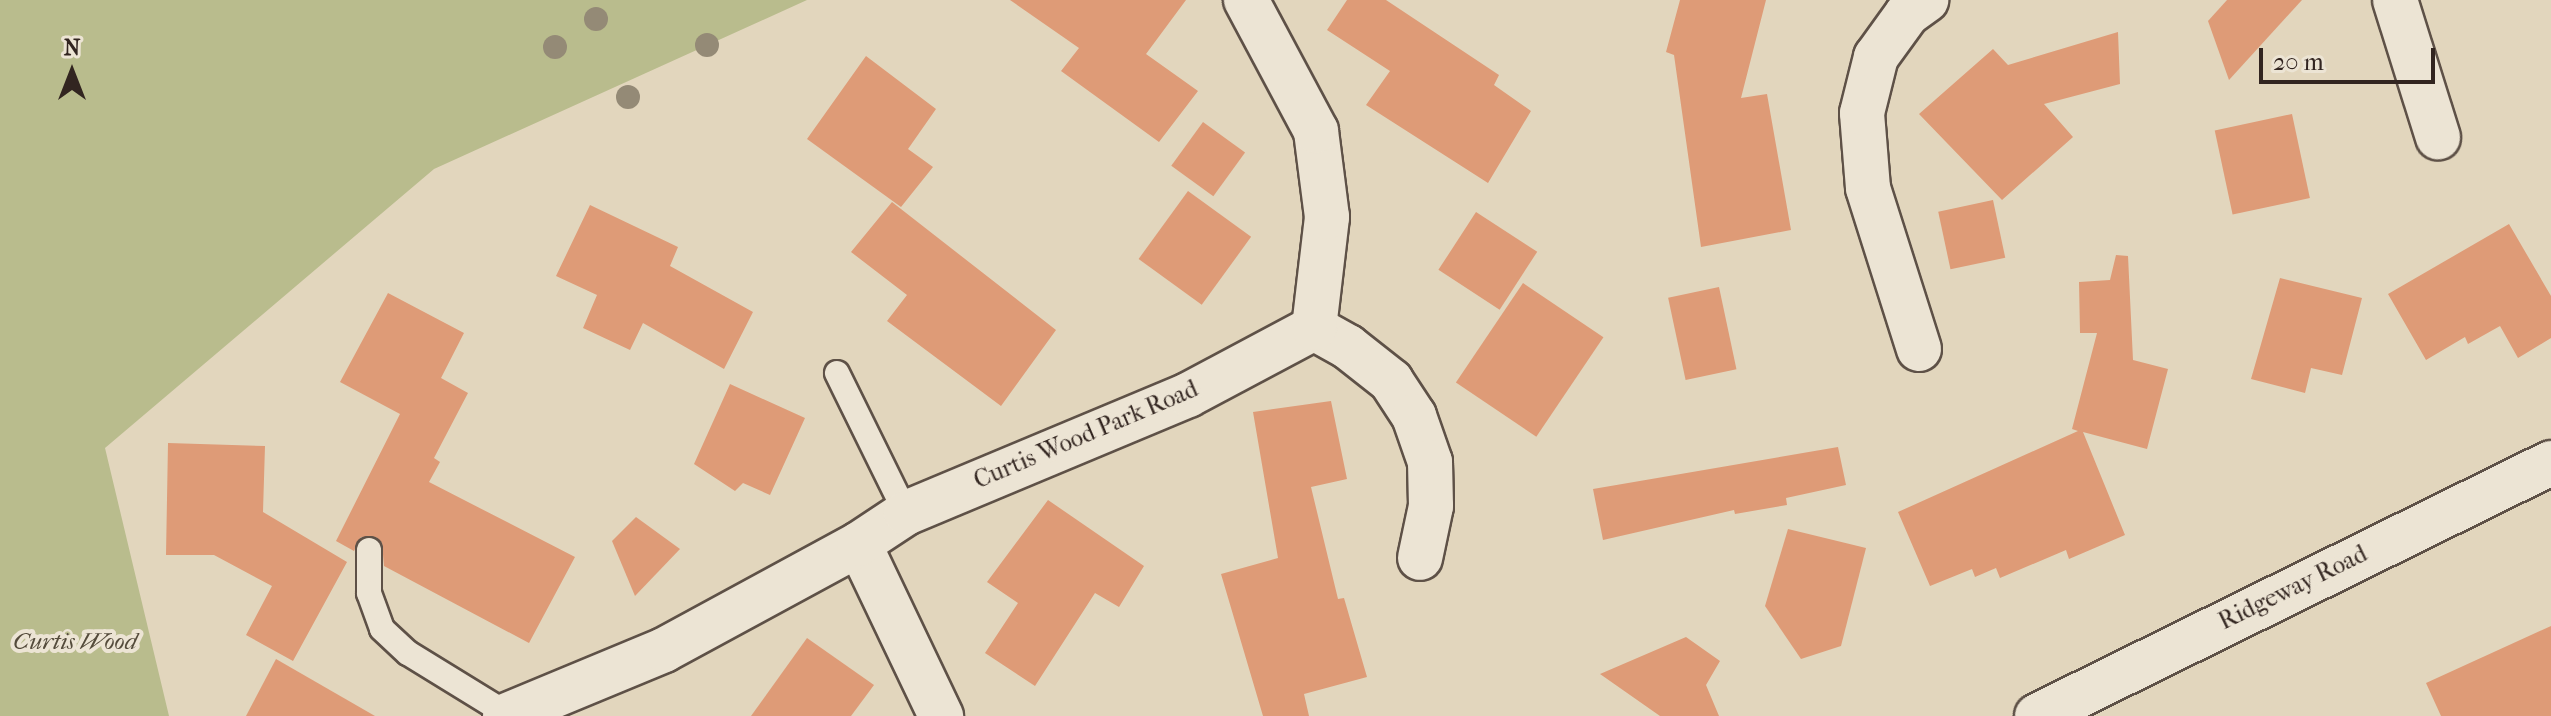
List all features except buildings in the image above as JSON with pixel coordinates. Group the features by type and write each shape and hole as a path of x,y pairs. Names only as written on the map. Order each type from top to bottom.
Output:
{"street":[{"path":"1246,0 1316,131 1327,217 1314,328 1348,347 1391,381 1414,416 1430,462 1431,506 1420,558"},
{"path":"1919,349 1868,188 1862,113 1876,57 1907,14 1926,0"},
{"path":"2395,0 2438,137"},
{"name":"Curtis Wood Park Road","path":"506,715 664,650 859,544 906,513 1188,395 1314,328"},
{"name":"Ridgeway Road","path":"2037,716 2551,463"},
{"path":"859,544 941,716"}],"lane":[{"path":"837,373 906,513"},
{"path":"369,550 369,593 382,629 408,653 506,715"}],"green space":[{"name":"Curtis Wood","path":"0,0 807,0 434,169 105,448 169,716 0,716"}]}
